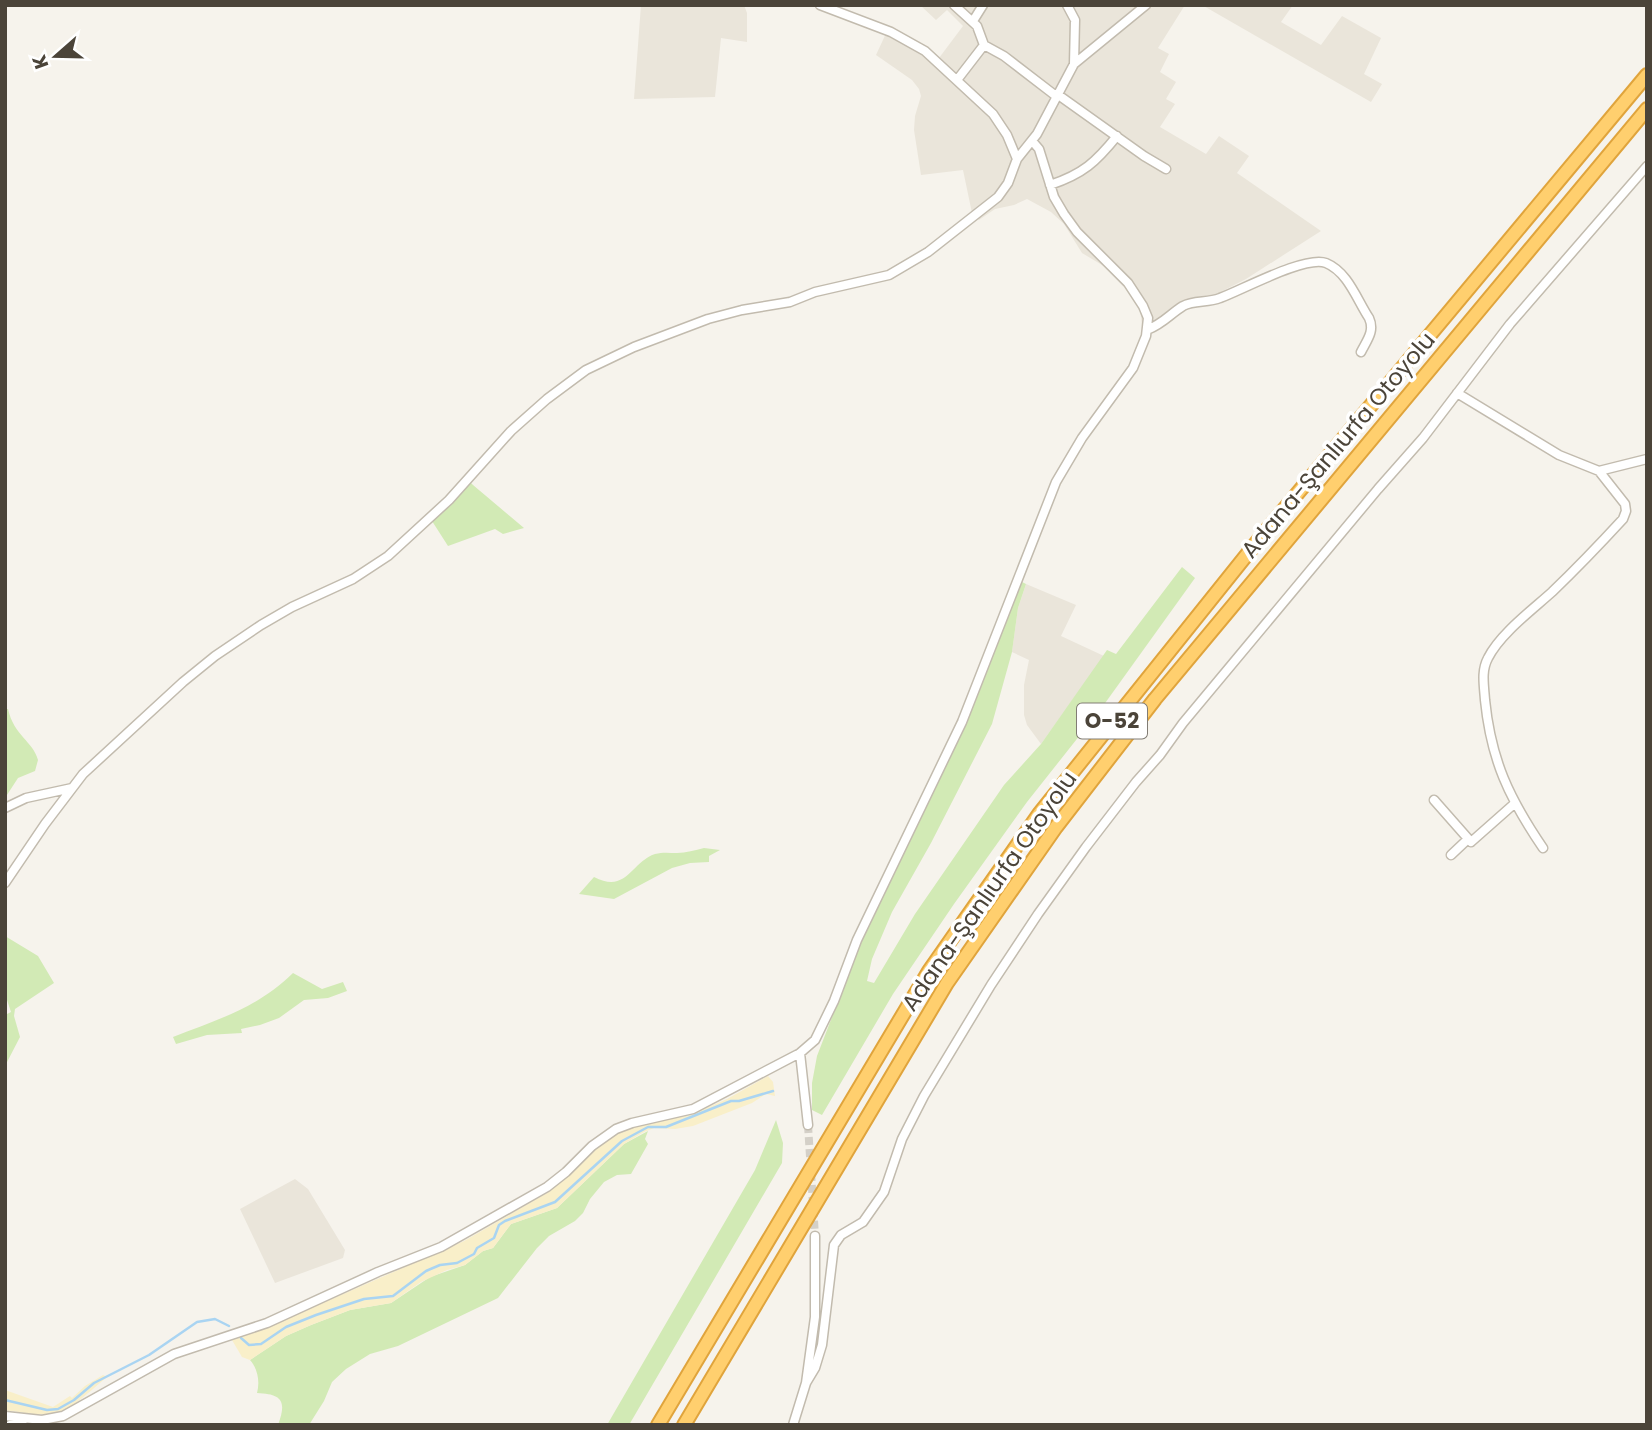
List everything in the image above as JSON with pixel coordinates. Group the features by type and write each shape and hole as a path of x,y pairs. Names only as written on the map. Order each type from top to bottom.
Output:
{"highway":[{"name":"Adana-Şanlıurfa Otoyolu","path":"658,1425 929,971 1039,814 1261,537 1647,75"},
{"name":"Adana-Şanlıurfa Otoyolu","path":"684,1425 947,983 1056,827 1207,635 1647,109"}],"street":[{"path":"820,5 904,38 925,51 993,114 1007,135 1017,159"},
{"path":"954,5 973,21 984,45 1004,56 1166,169"},
{"path":"973,21 983,5"},
{"path":"1066,5 1075,20 1074,64"},
{"path":"5,883 72,788 100,757 215,656 279,614 364,573 401,545 449,500 511,431 586,370 624,351 708,319 790,302 815,292 897,272 928,252 993,202 1005,188 1017,159 1032,142 1074,64 1146,5"},
{"path":"957,80 984,45"},
{"path":"1050,185 1070,179 1097,161 1117,136"},
{"path":"5,1416 48,1419 63,1416 174,1354 267,1323 378,1272 441,1247 547,1187 601,1138 615,1129 693,1109 800,1053 815,1040 857,940 957,733 1056,482 1082,438 1133,368 1144,344 1148,318 1136,294 1104,257 1077,232 1054,197 1039,149 1032,142"},
{"path":"793,1425 806,1383 821,1352 834,1245 841,1236 863,1222 884,1192 915,1112 991,985 1032,923 1086,846 1183,723 1423,438 1510,324 1647,166"},
{"path":"1147,330 1164,322 1184,306 1221,298 1269,276 1319,261 1333,267 1342,275 1369,318 1371,333 1361,352"},
{"path":"1457,393 1559,455 1600,471 1625,504 1623,519 1583,563 1490,653 1484,670 1489,734 1514,804 1543,848"},
{"path":"1600,471 1647,458"},
{"path":"5,808 26,798 72,788"},
{"path":"1434,800 1471,842 1514,804"},
{"path":"1451,855 1468,839"},
{"path":"800,1053 808,1125"},
{"path":"806,1383 815,1317 816,1236"},
{"path":"10,1425 25,1419"}],"shaded area":[{"path":"641,5 744,5 747,13 747,42 721,38 715,97 634,99"},
{"path":"920,5 1185,5 1158,48 1169,54 1160,72 1176,82 1166,99 1175,104 1160,127 1206,154 1219,136 1249,156 1237,173 1321,231 1246,279 1195,305 1142,326 1140,308 1125,287 1107,268 1082,253 1064,224 1051,212 1027,199 995,209 979,220 972,213 963,170 921,175 914,130 921,96 919,89 912,80 876,55 889,27 910,37 939,58 963,26 947,10 936,20"},
{"path":"1202,5 1293,5 1281,22 1321,45 1342,16 1381,38 1364,74 1382,84 1371,102"},
{"path":"1026,584 1076,605 1061,636 1104,656 1041,744 1027,725 1024,715 1024,685 1029,660 1012,652 1018,608"},
{"path":"295,1179 308,1189 345,1250 343,1258 275,1283 240,1209"}],"green space":[{"path":"469,481 524,528 503,534 495,529 448,546 432,521"},
{"path":"1182,567 1195,578 1103,706 1027,802 954,904 893,994 822,1115 812,1110 812,1083 817,1056 859,947 961,733 1022,582 1026,584 1018,608 1012,652 992,724 892,912 872,959 867,981 874,983 915,914 1004,785 1041,744 1107,650 1116,654"},
{"path":"5,709 8,709 15,726 36,753 38,760 35,771 18,778 5,798"},
{"path":"704,848 720,850 709,856 709,862 672,868 614,899 579,894 594,877 614,882 628,875 640,863 655,854"},
{"path":"5,936 38,956 54,983 15,1009 14,1016 20,1037 5,1066 5,1015 11,1012 5,994"},
{"path":"293,973 322,989 343,982 347,991 328,998 304,1000 279,1018 241,1029 242,1033 207,1035 176,1044 173,1037 251,1004"},
{"path":"776,1120 783,1143 782,1163 629,1425 607,1425 755,1170"},
{"path":"648,1131 645,1139 648,1144 631,1174 617,1175 604,1182 583,1213 575,1221 549,1236 537,1248 498,1298 398,1346 370,1354 346,1369 332,1382 309,1425 278,1425 282,1410 280,1400 272,1395 257,1393 258,1376 250,1360 286,1336 350,1310 391,1303 430,1277 465,1265 483,1251 493,1248 511,1224 557,1208 624,1144"}],"sand":[{"path":"768,1076 773,1082 775,1096 766,1094 752,1103 693,1126 654,1128 644,1132 624,1144 557,1208 511,1224 493,1248 483,1251 465,1265 421,1282 391,1303 350,1310 311,1325 286,1336 250,1360 242,1357 232,1340 464,1241 547,1193 616,1133 690,1115 727,1099"},
{"path":"103,1375 107,1377 62,1411 40,1414 5,1410 5,1390 53,1407 70,1396 72,1398"}],"waterway":[{"path":"241,1338 249,1345 261,1344 286,1327 316,1315 364,1299 393,1296 426,1271 440,1265 457,1263 474,1254 477,1248 494,1238 499,1225 505,1221 555,1202 622,1141 648,1127 666,1127 731,1101 773,1091"},
{"path":"5,1400 47,1410 58,1409 94,1383 149,1355 197,1322 215,1319 229,1326"}],"tunnel":[{"path":"808,1125 815,1236"}]}
